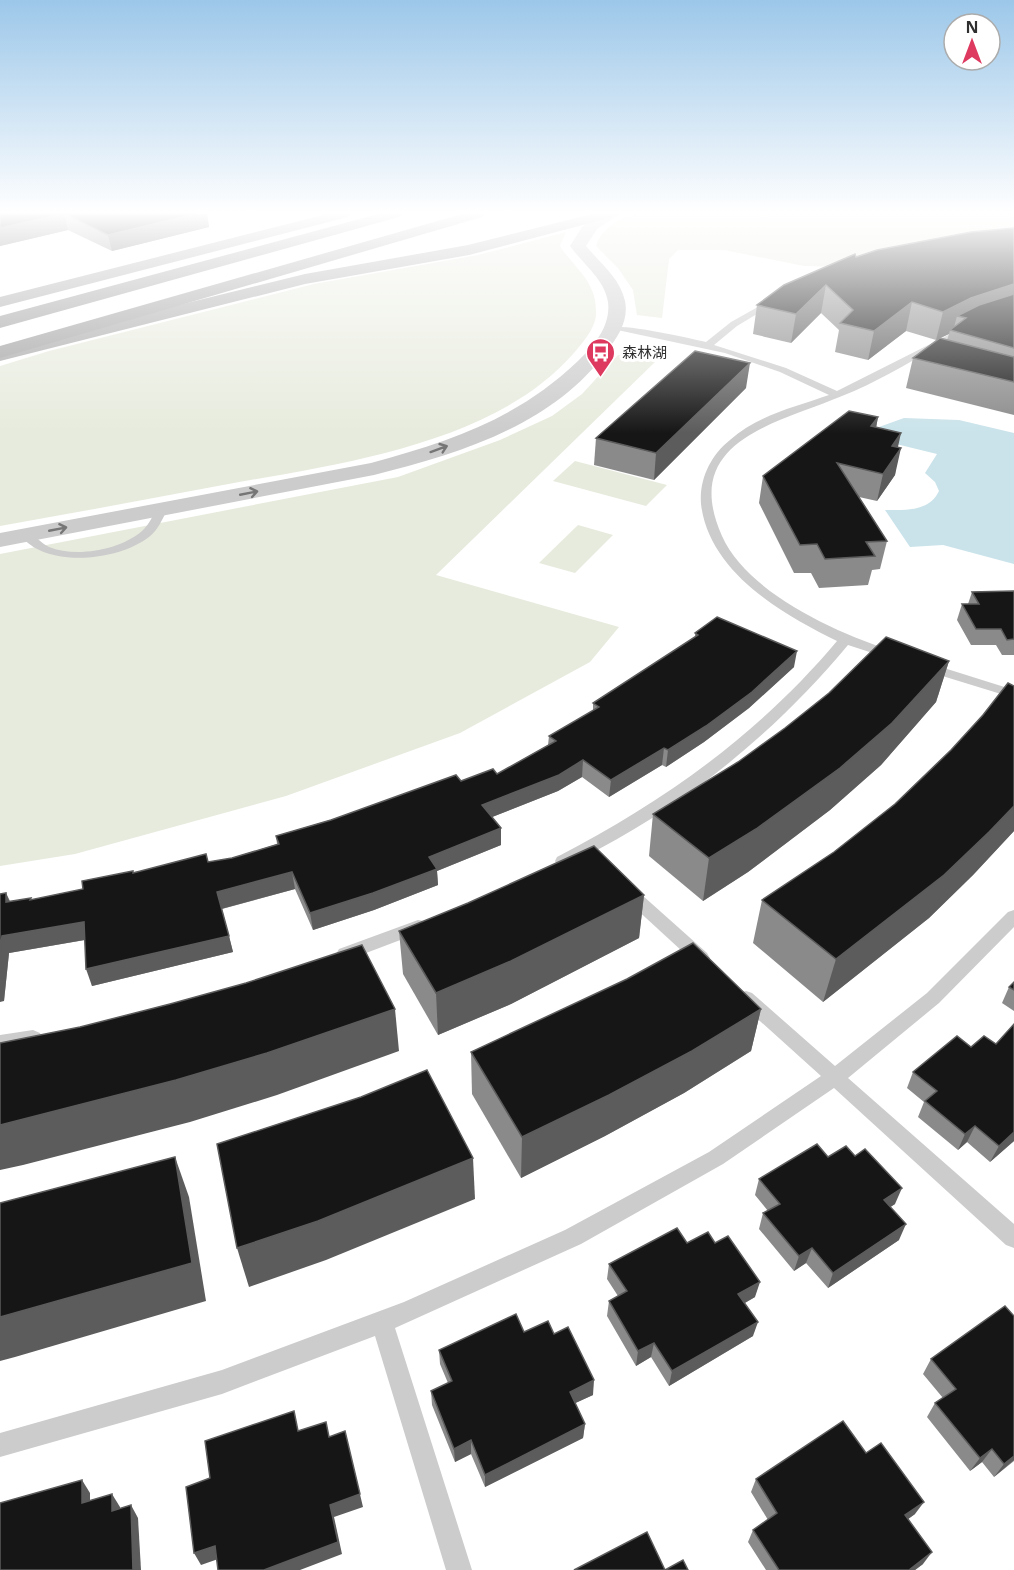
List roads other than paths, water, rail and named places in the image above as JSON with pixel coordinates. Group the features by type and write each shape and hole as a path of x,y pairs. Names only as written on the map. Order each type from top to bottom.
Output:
{"highway":[{"path":"0,322 126,287"},
{"path":"0,353 224,287"}],"main road":[{"path":"0,302 57,287"},
{"path":"0,353 271,287"}],"street":[{"path":"0,540 387,466 484,432 533,410 561,390 584,368 607,341 617,315 612,287"}],"lane":[{"path":"708,345 734,324 780,298"},
{"path":"981,324 941,341 921,358 837,395 785,411 756,425 733,441 716,460 707,482 706,507 714,533 731,560 759,588 797,614 845,640 1014,694"},
{"path":"612,328 708,345 771,363 837,395"},
{"path":"26,535 34,544 49,551 69,554 115,549 151,531 159,520 161,510"},
{"path":"553,866 659,806 724,760 778,715 821,671 845,640"},
{"path":"582,851 600,867"},
{"path":"617,882 713,968"},
{"path":"0,1445 222,1382 382,1322 573,1237 716,1158 835,1077 933,998 1014,916"},
{"path":"328,960 438,918"},
{"path":"730,984 1014,1238"},
{"path":"0,1043 50,1035"},
{"path":"382,1322 459,1570"}],"water":[{"path":"904,418 959,420 1014,433 1014,564 943,545 910,547 885,510 908,510 923,506 935,498 939,491 935,482 925,473 937,454 892,443 879,427"}],"place":[{"name":"森林湖","path":"601,378"}]}
